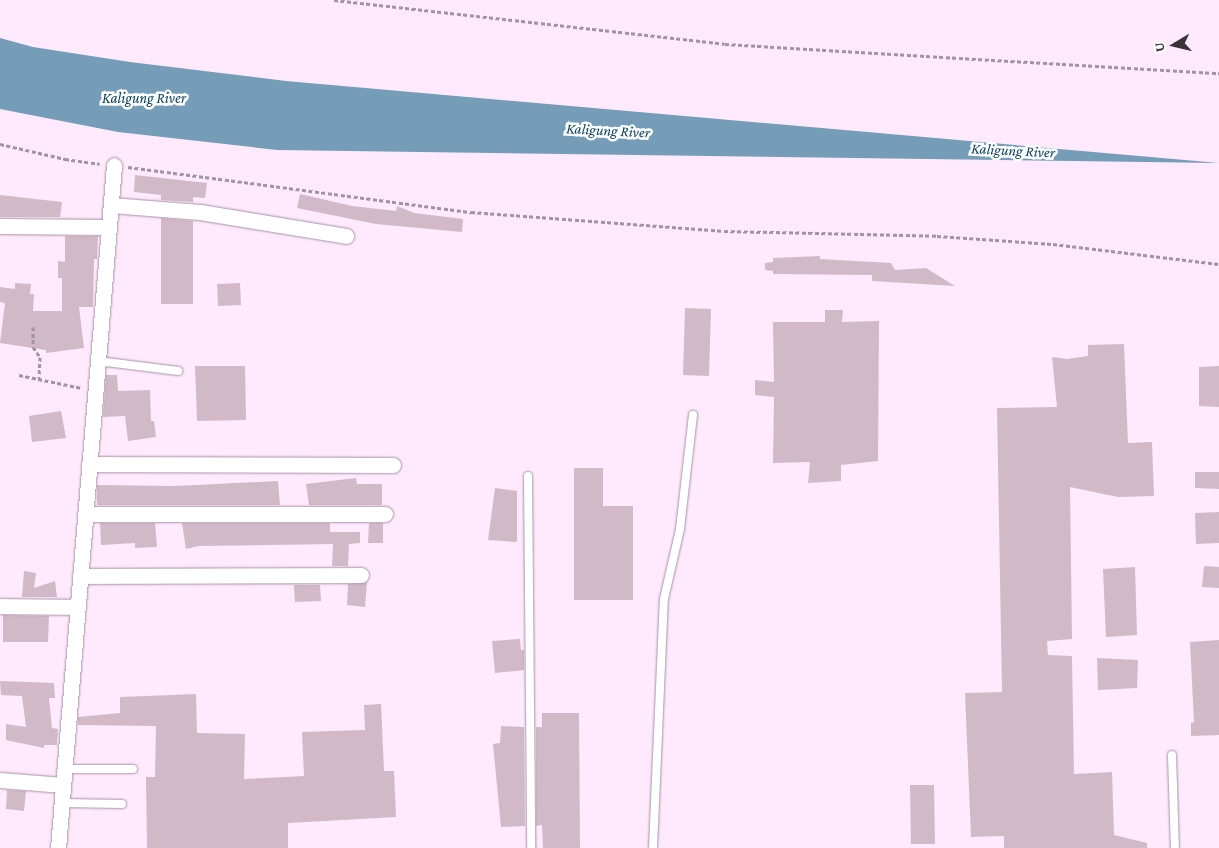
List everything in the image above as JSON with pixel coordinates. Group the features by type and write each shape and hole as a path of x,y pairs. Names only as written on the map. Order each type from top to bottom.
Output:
{"street":[{"path":"58,848 114,165"},
{"path":"111,205 200,212 346,236"},
{"path":"0,226 109,227"},
{"path":"89,464 393,464"},
{"path":"85,514 385,514"},
{"path":"80,576 362,574"},
{"path":"0,606 77,607"},
{"path":"0,780 63,785"}],"lane":[{"path":"98,361 178,371"},
{"path":"654,848 664,599 680,529 693,414"},
{"path":"528,476 531,848"},
{"path":"1172,756 1175,848"},
{"path":"64,769 133,769"},
{"path":"62,803 122,804"}],"path":[{"path":"334,0 725,44 1219,73"},
{"path":"0,144 65,159 472,212 724,231 1026,242 1219,264"},
{"path":"33,327 33,347 40,357 39,378"},
{"path":"19,375 95,391"}],"water":[{"name":"Kaligung River","path":"0,38 33,47 130,62 286,81 1219,163 277,150 118,132 0,109"}],"building":[{"path":"135,175 207,183 205,198 193,197 193,202 161,200 161,195 134,192"},
{"path":"300,194 352,206 396,211 397,206 414,213 463,219 462,232 376,224 297,208"},
{"path":"0,195 62,202 60,217 0,217"},
{"path":"161,218 193,221 193,304 161,304"},
{"path":"65,236 98,236 97,259 94,259 93,307 79,307 84,348 46,353 46,350 0,343 5,303 0,302 0,287 15,289 15,283 31,284 30,294 34,294 33,311 62,311 62,278 58,278 58,261 65,262"},
{"path":"820,256 820,259 891,263 895,270 926,268 955,286 872,281 872,275 773,274 773,271 765,270 765,263 773,262 773,258"},
{"path":"240,283 241,305 218,306 217,284"},
{"path":"685,308 711,309 709,376 683,375"},
{"path":"825,310 843,310 842,322 879,321 878,461 841,465 841,481 808,483 810,462 773,463 774,397 755,395 755,380 774,382 773,322 825,322"},
{"path":"1124,344 1128,443 1152,442 1154,496 1118,497 1070,487 1072,639 1047,641 1048,655 1072,656 1074,774 1112,772 1114,835 1147,843 1147,848 1004,848 1004,836 971,837 965,693 1002,692 997,408 1057,407 1052,357 1067,359 1088,356 1088,345"},
{"path":"195,366 245,366 246,420 197,421"},
{"path":"1219,366 1219,407 1199,406 1199,367"},
{"path":"106,375 117,375 118,391 150,390 151,421 154,421 156,437 128,441 125,416 103,417"},
{"path":"61,411 66,438 32,442 29,416"},
{"path":"574,468 603,468 603,506 633,506 633,600 574,600"},
{"path":"1195,472 1219,472 1219,489 1195,488"},
{"path":"356,478 357,484 382,484 382,505 309,505 306,484"},
{"path":"278,481 280,505 97,505 97,485 176,486"},
{"path":"495,488 517,491 517,542 488,540"},
{"path":"1219,512 1219,543 1196,544 1195,513"},
{"path":"100,523 155,523 157,547 135,548 135,543 101,545"},
{"path":"182,523 330,523 330,532 360,532 360,543 349,544 348,566 332,566 333,544 199,546 186,549"},
{"path":"369,523 383,523 383,543 368,543"},
{"path":"1204,566 1219,567 1219,588 1202,587"},
{"path":"1135,567 1137,635 1106,637 1103,569"},
{"path":"24,571 36,573 34,588 55,581 57,597 22,597"},
{"path":"367,582 365,607 347,605 348,584"},
{"path":"294,585 320,585 321,601 295,602"},
{"path":"3,615 49,616 48,642 3,642"},
{"path":"520,639 521,650 524,650 524,670 495,673 492,641"},
{"path":"1219,640 1219,735 1191,736 1191,723 1194,722 1190,642"},
{"path":"1097,658 1138,660 1137,688 1098,690"},
{"path":"0,681 54,683 55,698 49,698 52,728 58,729 57,745 44,745 44,748 6,740 6,724 26,727 22,696 1,695"},
{"path":"196,694 197,733 245,734 244,779 304,776 302,732 365,730 364,705 381,704 384,771 394,771 396,817 288,823 288,848 147,848 146,777 155,777 156,726 78,725 78,717 120,713 120,697"},
{"path":"542,713 579,713 580,848 543,848 542,825 536,826 536,727 542,727"},
{"path":"501,726 524,727 525,826 501,827 493,744 500,743"},
{"path":"910,785 934,785 935,844 911,844"},
{"path":"7,790 26,791 24,811 6,809"}]}
